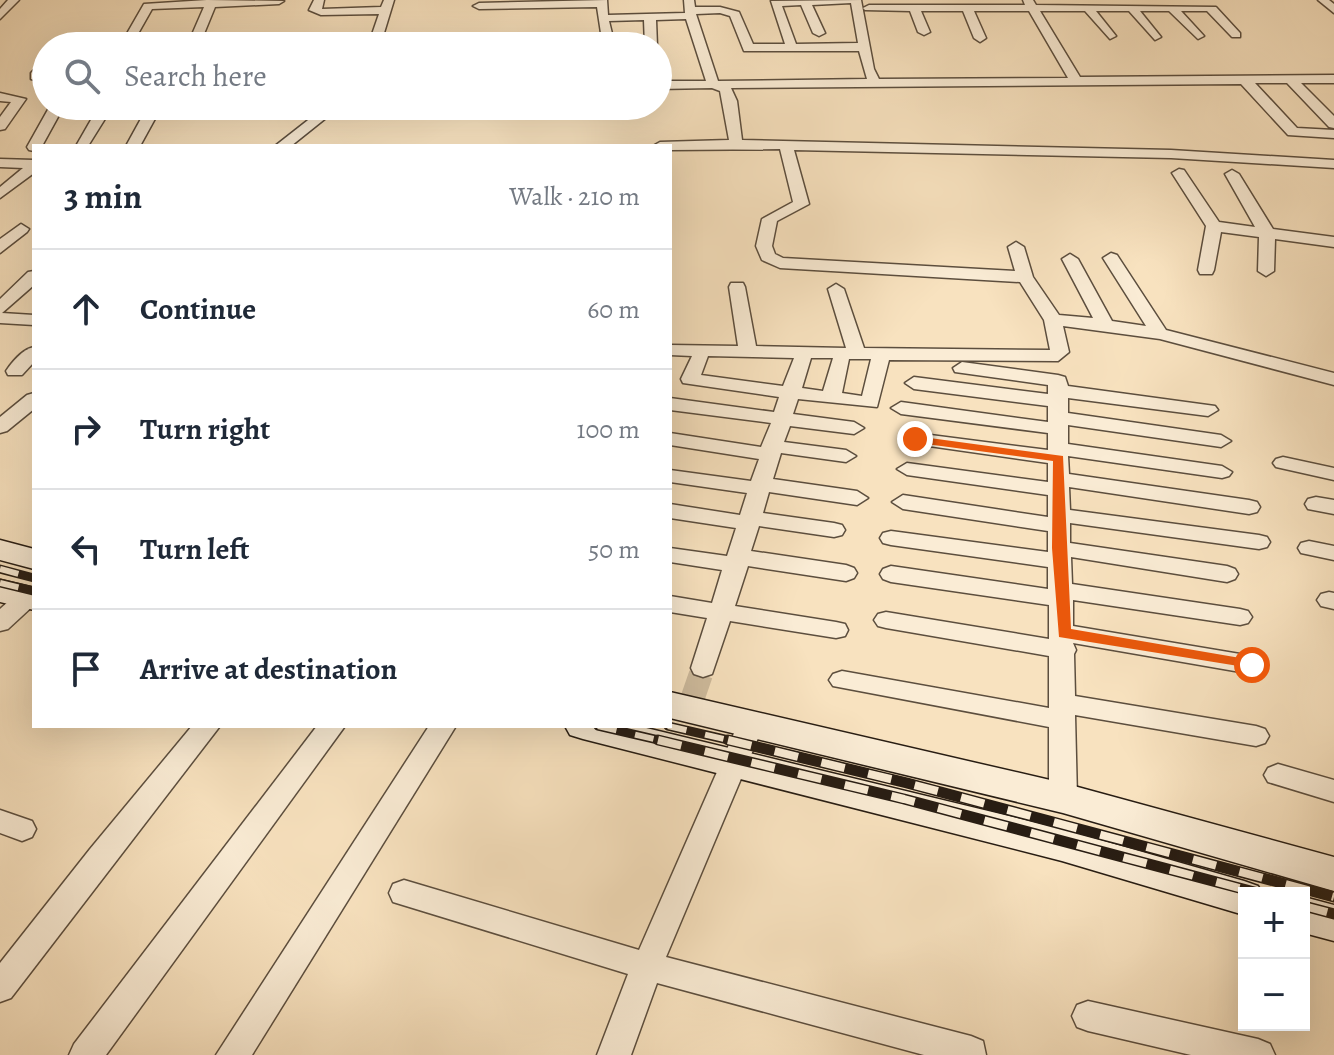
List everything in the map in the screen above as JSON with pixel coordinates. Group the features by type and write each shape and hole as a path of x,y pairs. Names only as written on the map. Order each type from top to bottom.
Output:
{"main road":[{"path":"0,550 32,558"},
{"path":"684,704 751,724 1063,798 1334,874"},
{"path":"591,728 1062,845 1238,896"},
{"path":"1310,917 1334,923"}],"street":[{"path":"319,0 315,10 321,12 388,5 379,32"},
{"path":"792,48 775,3 856,0 868,69 875,83"},
{"path":"1323,0 1334,10"},
{"path":"134,32 150,3 279,1"},
{"path":"805,1 819,33"},
{"path":"0,16 9,2"},
{"path":"199,32 212,2"},
{"path":"479,6 602,2 606,32"},
{"path":"869,8 889,4 914,8 931,4 1031,4 1088,8 1212,9 1236,35"},
{"path":"1031,4 1076,81"},
{"path":"974,5 980,38"},
{"path":"603,18 650,17 690,9 732,6 748,48 864,47"},
{"path":"914,8 924,32"},
{"path":"1088,8 1110,36"},
{"path":"1132,8 1155,37"},
{"path":"1172,8 1198,36"},
{"path":"690,9 713,84 728,93 736,144"},
{"path":"650,17 651,32"},
{"path":"1290,79 1334,124"},
{"path":"1245,80 1293,132 1334,134"},
{"path":"672,85 1332,81"},
{"path":"0,98 26,98 0,126"},
{"path":"36,144 49,120"},
{"path":"83,144 97,120"},
{"path":"134,144 147,120"},
{"path":"285,144 316,120"},
{"path":"672,146 736,144 1171,154 1334,164"},
{"path":"786,146 801,204 770,219 764,246 768,257 780,263 1025,277"},
{"path":"0,163 32,165"},
{"path":"0,194 32,167"},
{"path":"1179,173 1214,226 1206,270"},
{"path":"1232,174 1267,233 1266,271"},
{"path":"1214,226 1334,242"},
{"path":"0,248 21,229"},
{"path":"672,350 748,357 1051,357 1060,352 1053,320 1025,277 1016,247"},
{"path":"1111,258 1159,333"},
{"path":"1070,259 1104,322"},
{"path":"0,308 32,278"},
{"path":"737,287 748,357 739,386"},
{"path":"831,398 849,357 836,289"},
{"path":"0,318 32,320"},
{"path":"1053,320 1104,322 1159,333 1334,379"},
{"path":"15,371 32,354"},
{"path":"700,358 690,379 870,403 880,360"},
{"path":"703,668 751,521 770,450 802,359"},
{"path":"918,372 1058,381 1059,537 1064,642 1063,798"},
{"path":"0,427 32,401"},
{"path":"672,404 854,428"},
{"path":"901,408 1222,472"},
{"path":"907,469 1208,410"},
{"path":"672,439 846,456"},
{"path":"915,439 1221,441"},
{"path":"1059,439 1249,507"},
{"path":"1283,463 1334,474"},
{"path":"672,476 857,498"},
{"path":"903,502 1227,574"},
{"path":"672,511 834,530"},
{"path":"891,538 1059,537 1259,542"},
{"path":"1309,548 1334,553"},
{"path":"672,555 846,573"},
{"path":"891,574 1240,617"},
{"path":"0,623 20,596"},
{"path":"672,604 836,630"},
{"path":"886,620 1252,665"},
{"path":"842,680 1256,736"},
{"path":"614,1055 647,966 751,724"},
{"path":"0,988 100,857 205,728"},
{"path":"86,1055 331,728"},
{"path":"233,1055 442,728"},
{"path":"1278,775 1334,791"},
{"path":"404,893 647,966 971,1052"},
{"path":"1088,1016 1258,1055"}],"tunnel":[{"path":"693,697 703,668"}],"railway":[{"path":"0,569 32,577"},
{"path":"0,583 32,591"},
{"path":"672,727 737,742"},
{"path":"607,728 667,742"},
{"path":"658,740 904,799 1238,888"},
{"path":"728,740 907,783 1334,897"},
{"path":"1310,908 1334,914"}],"route":[{"path":"915,439 1059,458 1059,548 1064,633 1252,665"}]}
